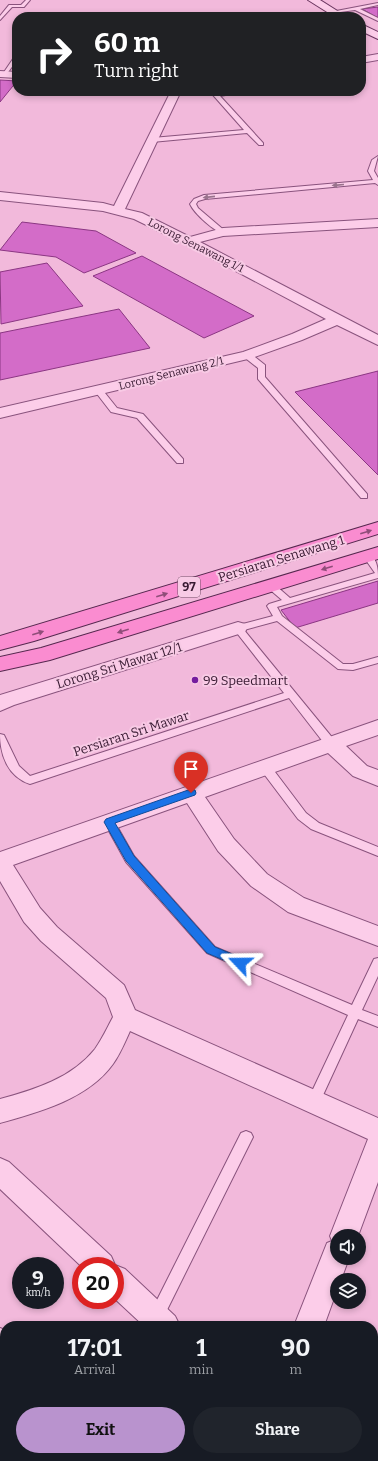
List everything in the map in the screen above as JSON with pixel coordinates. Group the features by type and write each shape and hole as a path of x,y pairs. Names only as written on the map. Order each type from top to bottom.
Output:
{"main road":[{"name":"Persiaran Senawang 1","path":"0,643 35,634 378,528"},
{"name":"Persiaran Senawang 1","path":"0,664 43,655 271,586 374,560"},
{"path":"0,676 43,655"}],"street":[{"path":"313,0 333,12"},
{"path":"366,30 378,36"},
{"path":"366,59 378,57"},
{"path":"2,74 12,75"},
{"path":"118,211 174,96"},
{"name":"Lorong Senawang 1/1","path":"0,196 103,208 138,216 189,241 378,341"},
{"path":"189,241 223,232 378,223"},
{"name":"Lorong Senawang 2/1","path":"0,413 247,355 297,337 338,319"},
{"name":"Lorong Sri Mawar 12/1","path":"0,704 7,700 238,628"},
{"path":"378,727 0,861 32,915 49,934 116,992 125,1017 378,1131"},
{"path":"331,744 360,771 378,778"},
{"path":"191,793 226,845 259,880 296,905 378,936"},
{"path":"0,1111 35,1101 78,1081 102,1059 125,1017"},
{"path":"347,1229 378,1147"},
{"path":"0,1170 92,1257"},
{"path":"311,1321 332,1265"},
{"path":"124,1288 159,1321"}],"lane":[{"path":"0,19 10,6 22,6 28,0"},
{"path":"333,12 378,4"},
{"path":"355,8 363,12"},
{"path":"366,14 378,20"},
{"path":"2,74 12,66"},
{"path":"217,96 261,144"},
{"path":"152,140 248,131"},
{"path":"223,232 195,209 193,204 196,200 204,198 378,182 371,171 375,160 378,158"},
{"path":"247,355 262,366 261,377 364,496"},
{"path":"98,390 114,410 140,416 180,461"},
{"path":"378,574 272,606 279,618 341,667 353,668 378,660"},
{"path":"271,586 288,601"},
{"path":"279,618 238,628 331,744"},
{"name":"Persiaran Sri Mawar","path":"0,738 18,774 23,779 30,780 291,694"},
{"path":"265,767 302,816 315,826 378,852"},
{"path":"109,822 130,859 211,950 354,1013 378,1022"},
{"path":"313,1102 378,963"},
{"path":"160,1321 246,1137"}],"building":[{"path":"378,7 378,18 362,9"},
{"path":"0,80 12,81 12,87 0,102"},
{"path":"22,222 96,231 136,253 84,273 56,257 0,250"},
{"path":"142,256 254,316 204,338 93,276"},
{"path":"47,263 83,306 1,324 0,272"},
{"path":"119,309 150,348 0,380 0,333"},
{"path":"378,371 378,475 295,392"},
{"path":"378,581 378,603 295,628 281,610"}],"place":[{"name":"99 Speedmart","path":"195,680"}],"route":[{"path":"191,793 109,822 130,859 211,950 240,963"}]}
